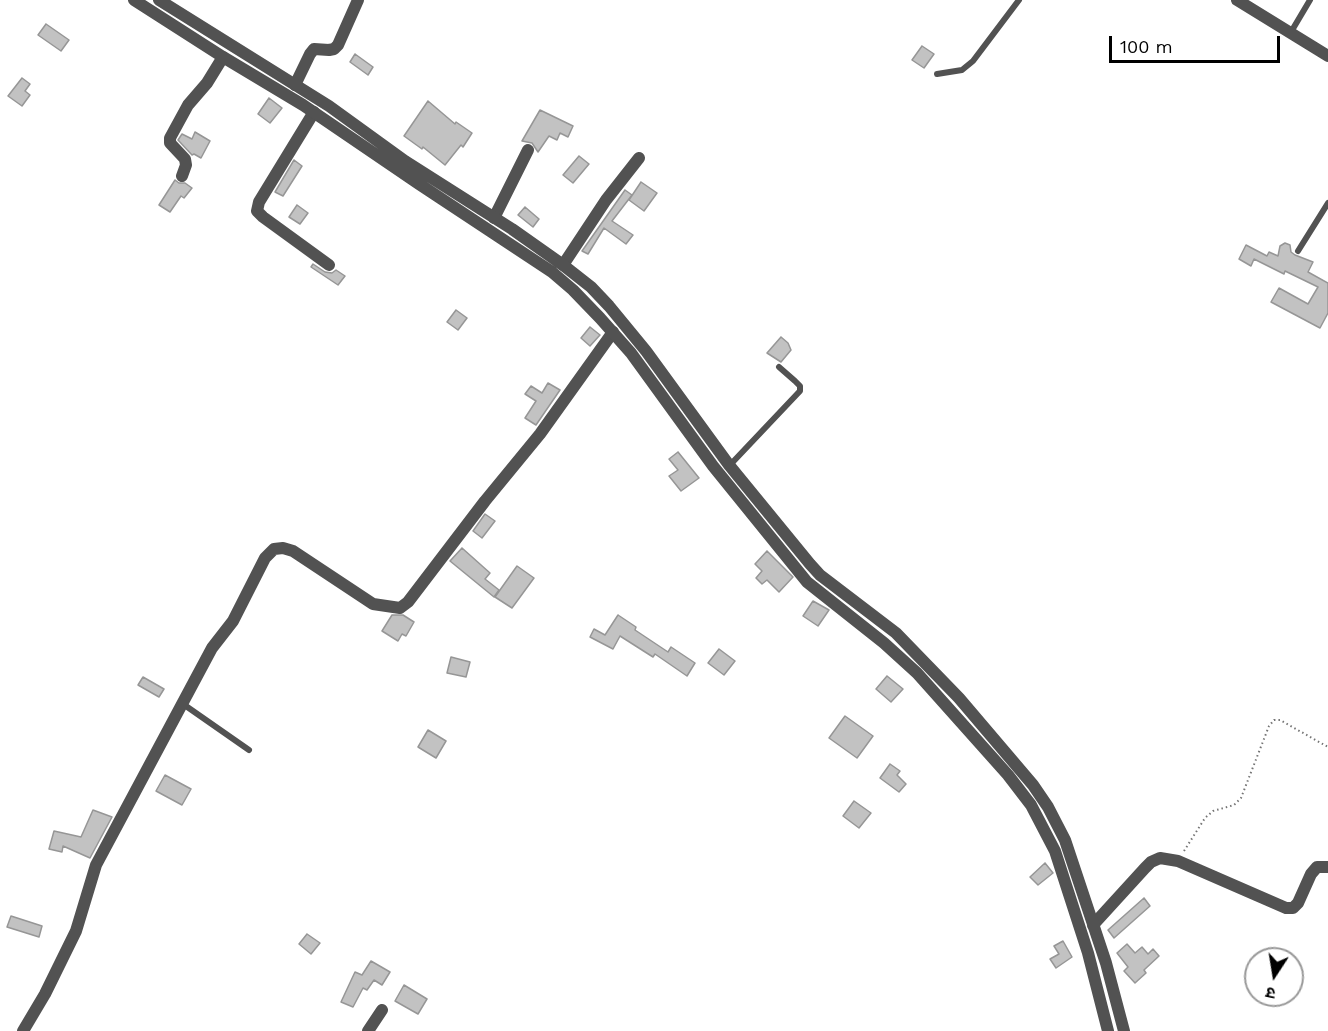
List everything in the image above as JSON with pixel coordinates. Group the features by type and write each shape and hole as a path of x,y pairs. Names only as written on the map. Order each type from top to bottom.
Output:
{"street":[{"path":"134,0 314,112 552,272 573,290 613,332 631,353 713,466 807,582 884,643 917,673 1008,775 1031,805 1055,851 1088,953 1108,1031"},
{"path":"159,0 329,106 405,161 563,265 591,288 634,335 729,465 815,570 896,633 959,698 1021,769 1056,821 1065,840 1124,1031"},
{"path":"295,85 314,50 334,49 338,45 358,0"},
{"path":"1237,0 1328,56"},
{"path":"182,176 186,165 185,159 170,143 170,138 188,105 207,83 223,57"},
{"path":"314,112 259,202 257,211 330,264"},
{"path":"494,218 528,150"},
{"path":"563,265 613,191 639,158"},
{"path":"22,1031 45,994 76,931 96,865 136,786 212,648 233,621 265,558 274,549 283,548 293,551 373,604 400,608 408,602 485,501 540,434 613,332"},
{"path":"1093,925 1151,862 1160,858 1178,861 1286,908 1293,908 1298,903 1311,874 1317,867 1328,867"},
{"path":"368,1031 382,1010"}],"lane":[{"path":"937,75 962,70 973,61 1019,0"},
{"path":"1291,32 1311,0"},
{"path":"1298,251 1328,203"},
{"path":"729,465 800,391 800,386 779,367"},
{"path":"183,704 249,750"}],"path":[{"path":"1178,861 1204,818 1213,811 1234,804 1241,798 1269,726 1274,720 1287,723 1328,747"}],"building":[{"path":"46,24 69,40 61,51 38,35"},
{"path":"922,46 934,54 924,68 912,60"},
{"path":"355,54 373,67 368,75 350,62"},
{"path":"22,78 30,84 25,91 30,95 22,106 8,96"},
{"path":"269,98 282,108 270,123 258,114"},
{"path":"428,101 455,124 456,122 472,133 463,147 461,145 445,165 423,147 422,149 404,136"},
{"path":"540,110 573,126 568,137 560,133 557,140 549,136 538,152 532,143 522,141"},
{"path":"195,132 210,141 201,158 192,155 178,140 182,134 192,139"},
{"path":"579,156 589,164 573,183 563,175"},
{"path":"294,160 302,166 283,196 275,192"},
{"path":"175,180 192,188 184,198 181,196 170,212 159,205"},
{"path":"641,182 657,193 644,211 629,200"},
{"path":"625,190 632,195 612,221 633,235 626,244 604,228 588,254 582,251"},
{"path":"297,205 308,213 300,224 289,217"},
{"path":"525,207 539,219 533,227 518,215"},
{"path":"1285,243 1290,245 1291,252 1295,255 1313,262 1308,272 1328,283 1328,313 1320,328 1271,302 1279,288 1308,304 1318,287 1254,259 1251,266 1239,259 1246,245 1267,256 1269,252 1278,256 1280,246"},
{"path":"313,264 325,272 332,273 336,270 345,276 338,285 311,267"},
{"path":"456,310 467,318 458,330 447,322"},
{"path":"590,327 600,335 590,346 581,338"},
{"path":"781,337 788,343 791,350 781,362 767,353"},
{"path":"548,383 560,390 536,425 525,418 536,401 525,394 531,386 542,393"},
{"path":"678,452 699,478 681,491 669,476 678,470 669,459"},
{"path":"485,514 495,521 482,538 473,531"},
{"path":"462,548 490,573 485,579 499,590 494,597 450,561"},
{"path":"767,551 793,577 779,592 767,580 762,584 756,578 762,571 755,564"},
{"path":"517,566 534,578 512,608 495,597"},
{"path":"813,601 829,610 818,626 803,616"},
{"path":"392,615 403,615 414,622 406,636 402,634 398,641 382,631"},
{"path":"618,615 636,627 635,630 668,652 671,647 695,663 687,676 655,654 653,657 620,636 613,649 590,637 594,629 605,635"},
{"path":"719,649 735,661 724,675 708,663"},
{"path":"451,657 470,662 466,677 447,673"},
{"path":"887,676 903,689 891,702 876,689"},
{"path":"143,677 164,689 159,697 138,685"},
{"path":"845,716 873,736 857,758 829,738"},
{"path":"428,730 446,741 436,758 418,747"},
{"path":"890,764 900,771 897,775 906,784 899,792 880,778"},
{"path":"165,775 191,789 182,805 156,791"},
{"path":"854,801 871,813 859,828 843,816"},
{"path":"93,810 112,817 90,858 63,846 62,852 49,849 54,831 81,837"},
{"path":"1045,863 1053,873 1038,885 1030,877"},
{"path":"1144,898 1150,906 1114,938 1108,930"},
{"path":"11,916 42,926 39,937 7,927"},
{"path":"307,934 320,943 311,954 299,944"},
{"path":"1063,941 1072,957 1056,968 1050,959 1059,954 1054,946"},
{"path":"1127,944 1135,953 1142,947 1148,954 1153,949 1159,956 1144,970 1146,973 1135,983 1124,971 1128,967 1117,953"},
{"path":"371,961 390,972 382,985 374,980 367,990 363,988 353,1007 341,1002 355,972 362,975"},
{"path":"404,985 427,999 418,1014 395,1001"}]}
